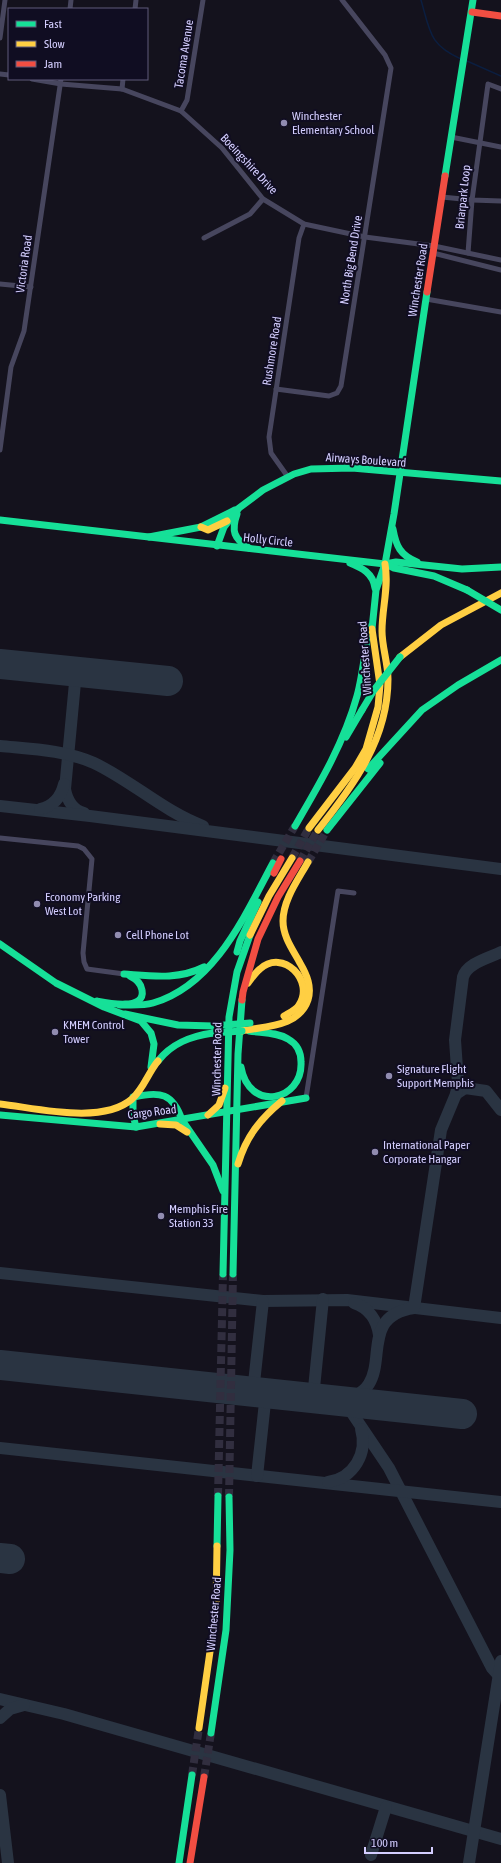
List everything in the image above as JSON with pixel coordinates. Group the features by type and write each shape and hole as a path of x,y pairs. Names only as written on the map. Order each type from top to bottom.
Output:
{"main road":[{"name":"Winchester Road","path":"309,828 355,768 366,749 378,706 380,685 374,645 373,608 380,574 385,564 392,523 433,250 473,0"},
{"path":"472,12 501,16"},
{"name":"Airways Boulevard","path":"0,520 149,538 201,527 239,508 263,490 288,477 311,468 330,467 501,481"},
{"path":"239,508 232,529 234,536 240,543 251,550"},
{"name":"Airways Boulevard","path":"217,546 224,527 239,508"},
{"path":"201,527 208,530 213,529 230,519"},
{"path":"392,523 398,551 404,556 416,561 445,568"},
{"name":"Holly Circle","path":"149,538 385,564"},
{"path":"338,559 360,567 370,574 375,581 376,590"},
{"path":"385,564 396,562 445,568 483,570 501,567"},
{"name":"Winchester Road","path":"318,830 353,786 374,750 380,735 386,705 388,678 382,632 382,609 388,575 385,564"},
{"path":"385,564 394,568 434,576 467,590 501,610"},
{"path":"296,826 374,690 400,658 441,625 501,593"},
{"path":"326,773 350,717 357,696 373,608"},
{"path":"353,786 422,710 458,685 501,660"},
{"path":"327,830 398,741 409,724"},
{"name":"Winchester Road","path":"223,1274 228,1111 228,1017 231,997 244,948 254,924 292,858"},
{"path":"231,997 234,963 240,941 260,897 281,859"},
{"name":"Winchester Road","path":"233,1274 236,1110 238,1054 243,992 258,939 278,897 300,861"},
{"path":"242,1031 286,1021 296,1017 303,1011 308,1002 310,985 307,975 289,944 283,921 291,893 308,862"},
{"path":"88,999 120,1005 138,1005 154,1002 170,996 189,984 215,960 226,946 273,863"},
{"path":"0,944 56,983 104,1007 141,1021 151,1033 154,1044 154,1055 150,1072 145,1083 134,1098 132,1115 136,1127"},
{"path":"124,974 172,978 200,970 215,960"},
{"path":"150,1072 164,1053 176,1043 187,1037 213,1029 250,1023 291,1013 297,1010 301,1003 305,987 300,973 292,966 276,961 268,962 258,969 243,992"},
{"path":"120,1005 134,1002 142,995 141,984 137,978 124,974"},
{"path":"125,1014 178,1025 278,1034 294,1042 300,1051 302,1073 296,1086 288,1092 272,1096 264,1095 256,1092 247,1085 243,1077 238,1054"},
{"path":"208,1115 220,1102 228,1082"},
{"path":"0,1104 94,1113 109,1110 123,1105 134,1098 148,1094 166,1096 174,1101 190,1135 211,1162 218,1176 225,1198"},
{"name":"Cargo Road","path":"0,1114 136,1127 306,1098"},
{"path":"234,1184 243,1146 253,1128 282,1101"},
{"path":"160,1124 176,1125 190,1135"},
{"name":"Winchester Road","path":"199,1728 216,1610 218,1496"},
{"name":"Winchester Road","path":"210,1733 226,1630 229,1557 229,1497"},
{"path":"179,1863 192,1775"},
{"path":"190,1863 204,1777"}],"street":[{"path":"0,38 5,0"},
{"name":"Tacoma Avenue","path":"182,111 187,100 203,0"},
{"name":"North Big Bend Drive","path":"276,389 329,396 340,390 391,68 385,55 342,0"},
{"name":"Boeingshire Drive","path":"46,80 122,89 182,111 222,148 263,199 304,224 433,250"},
{"path":"122,89 123,80"},
{"name":"Victoria Road","path":"0,447 11,367 24,331 61,81"},
{"name":"Briarpark Loop","path":"468,253 472,200 488,84 501,89"},
{"path":"451,137 501,147"},
{"path":"442,197 501,201"},
{"path":"204,238 250,214 263,199"},
{"name":"Rushmore Road","path":"288,477 271,453 269,438 299,238 304,224"},
{"path":"433,250 468,253 501,260"},
{"path":"433,250 501,270"},
{"path":"0,284 31,287"},
{"path":"426,299 501,312"},
{"path":"0,838 78,846 84,849 92,859 83,953 84,962 87,969 124,974"},
{"path":"306,1098 338,891 354,893"}],"waterway":[{"path":"421,0 432,36 450,54 461,59"},
{"path":"467,61 501,76"}],"taxiway":[{"path":"76,672 65,789 71,804 77,810 84,813"},
{"path":"0,746 60,753 94,763 108,770 174,812 203,826"},
{"path":"40,809 49,806 59,797 64,784"},
{"path":"0,806 90,816 501,869"},
{"path":"335,1401 357,1395 369,1384 374,1371 378,1340 383,1326 394,1315 414,1308 441,1130 456,1094 458,1083 455,1040 463,977 469,968 501,952"},
{"path":"456,1094 465,1088 486,1091 501,1110"},
{"path":"0,1273 263,1301 347,1300 501,1318"},
{"path":"313,1398 323,1299"},
{"path":"253,1392 263,1301"},
{"path":"354,1303 368,1311 376,1324 379,1335"},
{"path":"257,1476 266,1393"},
{"path":"335,1401 350,1410 389,1468 492,1668 501,1678"},
{"path":"328,1482 337,1480 345,1475 352,1470 357,1463 362,1447 363,1438 361,1429"},
{"path":"0,1448 501,1502"},
{"path":"469,1863 501,1661"},
{"path":"0,1699 64,1714 501,1839"},
{"path":"0,1718 10,1709 24,1705"},
{"path":"0,1795 8,1863"},
{"path":"371,1855 386,1807"}],"runway":[{"path":"0,664 168,681"},
{"path":"0,1365 462,1414"},
{"path":"0,1558 10,1559"}],"tunnel":[{"path":"273,863 295,826"},
{"path":"292,858 309,828"},
{"path":"300,861 318,830"},
{"path":"308,862 327,830"},
{"path":"218,1496 223,1274"},
{"path":"229,1497 233,1274"},
{"path":"192,1775 199,1728"},
{"path":"204,1777 211,1733"}],"traffic: fast":[{"path":"445,176 473,0"},
{"path":"372,629 376,590 385,564 394,514 427,292"},
{"path":"217,546 224,527 239,508 263,490 294,474 311,469 352,468 501,481"},
{"path":"0,520 149,537 201,527 235,510"},
{"path":"237,514 234,525 235,534 237,538 249,548"},
{"path":"393,529 397,545 406,556 417,562"},
{"path":"149,537 385,564 396,562 462,569 501,567"},
{"path":"350,563 363,569 372,578 375,588"},
{"path":"386,564 394,568 434,576 467,590"},
{"path":"467,590 501,610"},
{"path":"295,826 330,763 352,713 361,679 369,627"},
{"path":"362,710 374,690 400,657"},
{"path":"368,769 422,710 458,685 501,660"},
{"path":"346,737 362,710"},
{"path":"327,830 380,763"},
{"path":"120,1005 141,1005 153,1003 175,994 194,981 211,965 226,946 273,863"},
{"path":"237,952 240,941 258,902"},
{"path":"223,1274 229,1017 237,972 250,935"},
{"path":"0,944 56,983 104,1007 141,1021 151,1033 154,1044 151,1067"},
{"path":"124,974 165,976 184,974 204,967"},
{"path":"97,1001 117,1004 138,1001 142,997 141,985 130,976"},
{"path":"233,1274 238,1054 242,1000"},
{"path":"125,1014 178,1025 213,1026"},
{"path":"213,1026 250,1023"},
{"path":"213,1033 242,1031"},
{"path":"241,1067 246,1082 254,1091 264,1096 275,1096 285,1093 294,1086 299,1075 301,1062 300,1055 294,1043 279,1035 249,1031"},
{"path":"158,1061 169,1049 182,1041 213,1033"},
{"path":"134,1097 151,1094 164,1096 170,1099 174,1104 182,1120"},
{"path":"133,1097 133,1115 136,1127"},
{"path":"0,1115 136,1127 306,1098"},
{"path":"182,1120 213,1165 223,1191"},
{"path":"217,1546 218,1496"},
{"path":"211,1733 226,1630 230,1550 229,1497"},
{"path":"179,1863 192,1775"}],"traffic: slow":[{"path":"201,527 208,530 227,521"},
{"path":"318,830 356,778 375,741 382,722 388,679 382,631 386,589 385,564"},
{"path":"400,657 441,625 501,593"},
{"path":"309,828 355,768 366,749 378,707 380,685 372,629"},
{"path":"250,935 269,896 292,858"},
{"path":"242,1031 280,1024 289,1020 297,1016 304,1009 308,1000 309,986 307,977 283,927 284,913 288,898 308,862"},
{"path":"248,983 260,969 269,964 278,962 287,965 294,970 300,978 303,986 303,996 298,1007 284,1016"},
{"path":"0,1104 68,1113 87,1113 119,1107 136,1095 158,1061"},
{"path":"208,1115 219,1105 225,1088"},
{"path":"238,1164 245,1145 255,1129 282,1101"},
{"path":"160,1124 176,1125 187,1132"},
{"path":"199,1728 216,1610 217,1546"}],"traffic: jam":[{"path":"472,12 501,16"},
{"path":"427,292 445,176"},
{"path":"274,873 281,859"},
{"path":"242,1000 258,939 278,897 300,861"},
{"path":"190,1863 204,1777"}],"place":[{"name":"Winchester Elementary School","path":"284,123"},
{"name":"Economy Parking West Lot","path":"37,904"},
{"name":"Cell Phone Lot","path":"118,935"},
{"name":"KMEM Control Tower","path":"55,1032"},
{"name":"Signature Flight Support Memphis","path":"389,1076"},
{"name":"International Paper Corporate Hangar","path":"375,1152"},
{"name":"Memphis Fire Station 33","path":"161,1216"}]}
